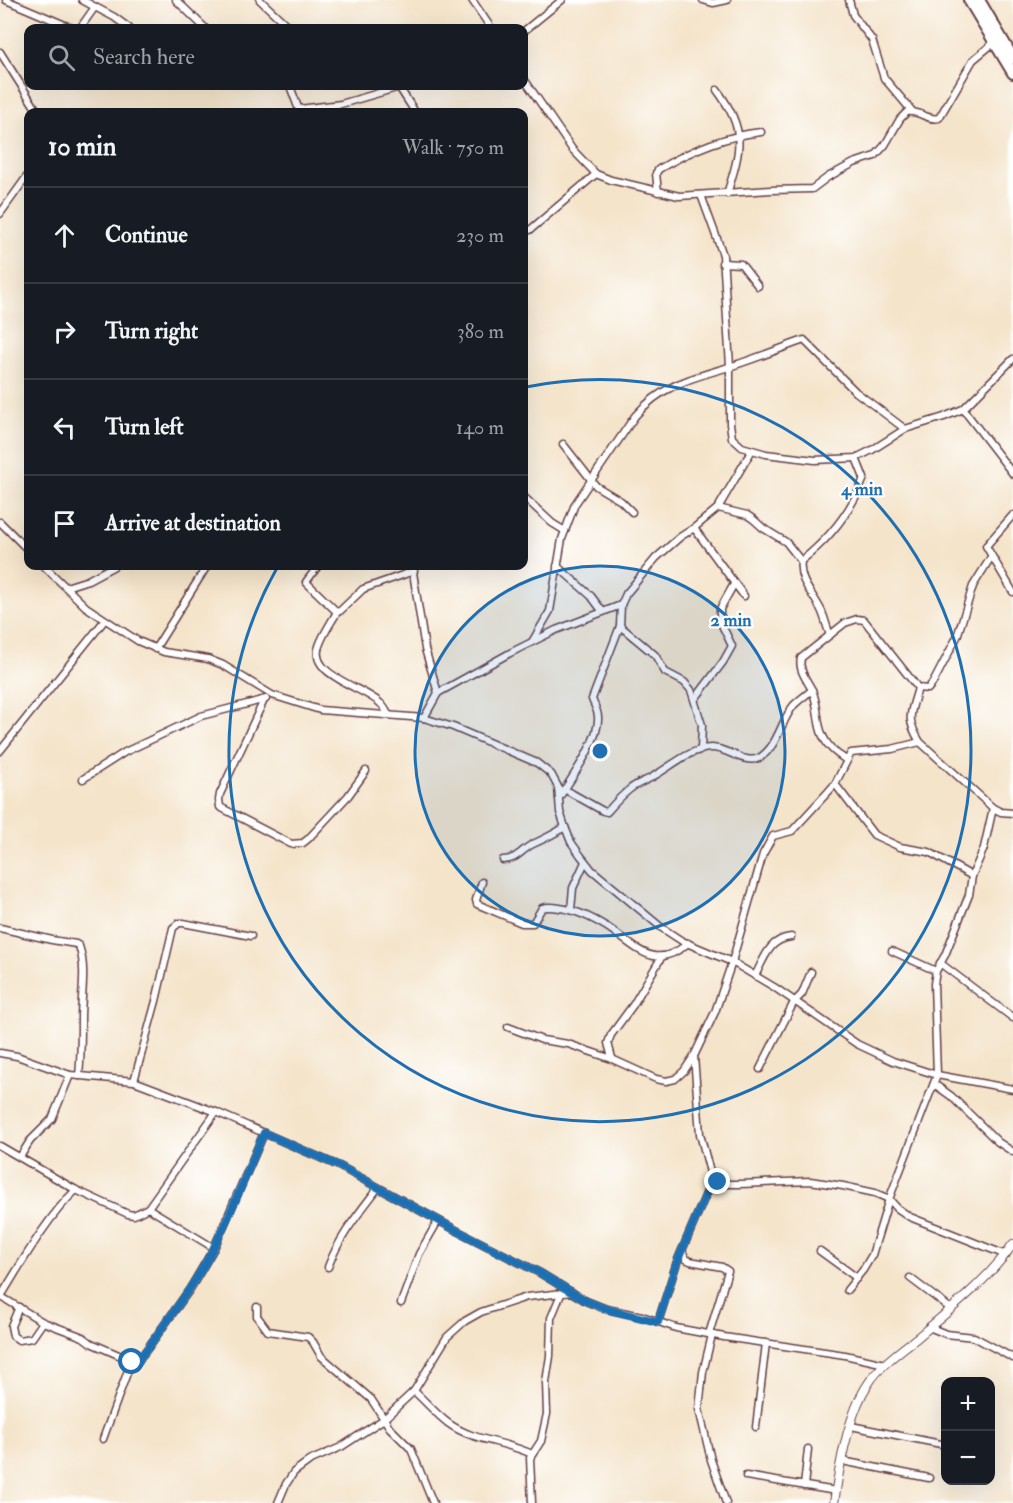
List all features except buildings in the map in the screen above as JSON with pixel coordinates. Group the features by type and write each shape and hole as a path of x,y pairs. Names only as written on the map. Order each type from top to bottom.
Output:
{"main road":[{"path":"969,0 997,40 1013,58"},
{"path":"979,0 1013,73"}],"street":[{"path":"6,0 63,24"},
{"path":"82,0 124,24"},
{"path":"176,0 201,24"},
{"path":"260,0 287,24"},
{"path":"472,0 488,24"},
{"path":"528,28 562,0"},
{"path":"703,0 713,3 727,0"},
{"path":"849,0 853,15 872,40 884,78 912,111 932,119 939,118 973,60 997,40"},
{"path":"83,24 95,7"},
{"path":"0,52 24,90"},
{"path":"528,85 572,149 596,174 611,180 679,196 812,189 854,163 875,156 885,145 903,114 912,111"},
{"path":"24,90 35,108"},
{"path":"291,90 298,108"},
{"path":"317,108 341,104 388,90"},
{"path":"403,90 413,108"},
{"path":"717,90 727,103 740,141 737,164 727,194"},
{"path":"658,192 657,173 659,169 710,143 739,134 761,132"},
{"path":"528,230 596,174"},
{"path":"0,214 24,181"},
{"path":"701,195 723,255 730,366 730,424 732,438 742,447 815,460 856,458 905,429 963,409 1013,359"},
{"path":"722,263 741,264 758,286"},
{"path":"532,642 550,611 565,531 575,504 646,404 684,380 804,340 856,392 905,429"},
{"path":"963,409 1013,474"},
{"path":"563,444 596,486 621,501 632,512"},
{"path":"559,798 582,762 597,728 598,715 592,699 620,626 621,605 626,594 656,558 718,508 752,450"},
{"path":"830,635 823,613 807,590 800,570 801,561 842,521 864,478 856,458"},
{"path":"528,501 546,518 565,531"},
{"path":"718,508 747,515 786,542 801,561"},
{"path":"1013,515 986,544 991,557 1008,580 1013,592"},
{"path":"0,522 24,546"},
{"path":"694,528 744,596"},
{"path":"846,760 831,748 819,728 818,709 800,662 845,623 857,619 864,620 918,688 928,689 957,637 973,586 991,557"},
{"path":"557,566 591,596 603,612"},
{"path":"48,570 86,607 104,621 155,649 208,659 223,665 272,695 320,710 424,718 466,732 537,763 545,768 558,787 565,827 571,842 585,862 591,870 645,916 687,944 732,962 832,1028 893,1061 938,1075 1013,1089"},
{"path":"66,587 88,580 107,570"},
{"path":"155,649 204,570"},
{"path":"315,570 306,582 337,612"},
{"path":"388,714 379,701 343,682 325,669 317,654 318,647 337,612 363,589 408,570"},
{"path":"413,570 425,649 438,693"},
{"path":"695,699 732,646 720,621 720,609 734,584"},
{"path":"424,718 438,693 532,642 581,619 621,605"},
{"path":"0,751 104,621"},
{"path":"620,626 655,656 665,672 684,682 692,690 702,725 701,750"},
{"path":"918,688 910,717 912,728 920,742 993,808 1001,812 1013,813"},
{"path":"564,789 607,812 638,783 653,777 685,756 701,750 712,748 750,760 758,759 771,747 794,706 812,690"},
{"path":"82,779 125,753 201,716 264,700 272,695"},
{"path":"264,700 220,794 220,807 291,844 303,843 348,796 366,771"},
{"path":"508,1027 550,1043 568,1044 612,1059 656,1079 666,1081 680,1076 694,1056 715,1012 763,854 769,842 778,834 792,831 835,784 846,760 854,752 892,749 920,742"},
{"path":"835,784 874,835 900,847 929,852 972,876"},
{"path":"847,1290 872,1255 889,1199 904,1166 918,1123 938,1075 934,984 936,971 964,910 972,876 984,848 993,808"},
{"path":"503,860 510,860 531,845 565,827"},
{"path":"571,910 573,888 585,862"},
{"path":"482,882 476,900 477,904 522,923 534,923 544,906 571,910 607,927 646,954 661,958 672,955 687,944"},
{"path":"134,1082 156,1001 172,928 176,924 183,923 251,936"},
{"path":"0,928 79,946 83,975 82,1050 79,1076"},
{"path":"755,976 773,943 782,938 791,937"},
{"path":"892,951 936,971"},
{"path":"612,1059 608,1043 611,1035 633,1005 661,958"},
{"path":"940,963 1013,1018"},
{"path":"760,1069 794,1002 802,994 810,972"},
{"path":"0,1053 17,1056 79,1076 134,1082 216,1112 339,1166 586,1301 606,1309 676,1328 844,1355 885,1364"},
{"path":"658,1322 682,1251 712,1180 700,1134 694,1056"},
{"path":"20,1157 30,1141 52,1119 70,1074"},
{"path":"934,1084 951,1096 998,1142 1013,1152"},
{"path":"0,1146 76,1190 128,1214 139,1213 148,1208 216,1112"},
{"path":"76,1190 64,1202 0,1297 43,1322 83,1337 91,1343 137,1363 190,1289 214,1248 237,1200 243,1180 264,1133"},
{"path":"712,1180 729,1184 810,1181 875,1193 889,1199 910,1217 1006,1255"},
{"path":"328,1267 346,1230 378,1188"},
{"path":"148,1208 214,1248"},
{"path":"401,1303 419,1254 438,1221"},
{"path":"834,1503 851,1426 865,1389 885,1364 951,1309 1006,1255 1013,1244"},
{"path":"682,1251 690,1261 722,1267 728,1271 710,1334 699,1409 711,1460 726,1503"},
{"path":"820,1251 857,1278"},
{"path":"910,1278 951,1309"},
{"path":"278,1503 294,1472 309,1461 341,1447 384,1419 414,1391 447,1337 465,1321 481,1312 527,1298 572,1292"},
{"path":"532,1503 532,1454 541,1441 546,1421 551,1318 561,1294"},
{"path":"19,1306 11,1326 14,1336 19,1340 32,1338 43,1322"},
{"path":"256,1307 257,1316 268,1331 308,1337 314,1342 321,1356 371,1399 390,1428 411,1449 433,1503"},
{"path":"929,1327 946,1334 974,1337 1013,1358"},
{"path":"756,1427 766,1343"},
{"path":"103,1439 132,1362"},
{"path":"414,1391 448,1423 477,1437 519,1448 532,1454"},
{"path":"851,1426 941,1444"},
{"path":"804,1486 808,1449"},
{"path":"842,1461 929,1478"},
{"path":"746,1476 836,1491"}],"route":[{"path":"132,1362 137,1363 190,1289 214,1248 237,1200 243,1180 264,1133 339,1166 540,1273 586,1301 606,1309 642,1316 658,1322 677,1262 711,1187 712,1180 718,1182"}]}
